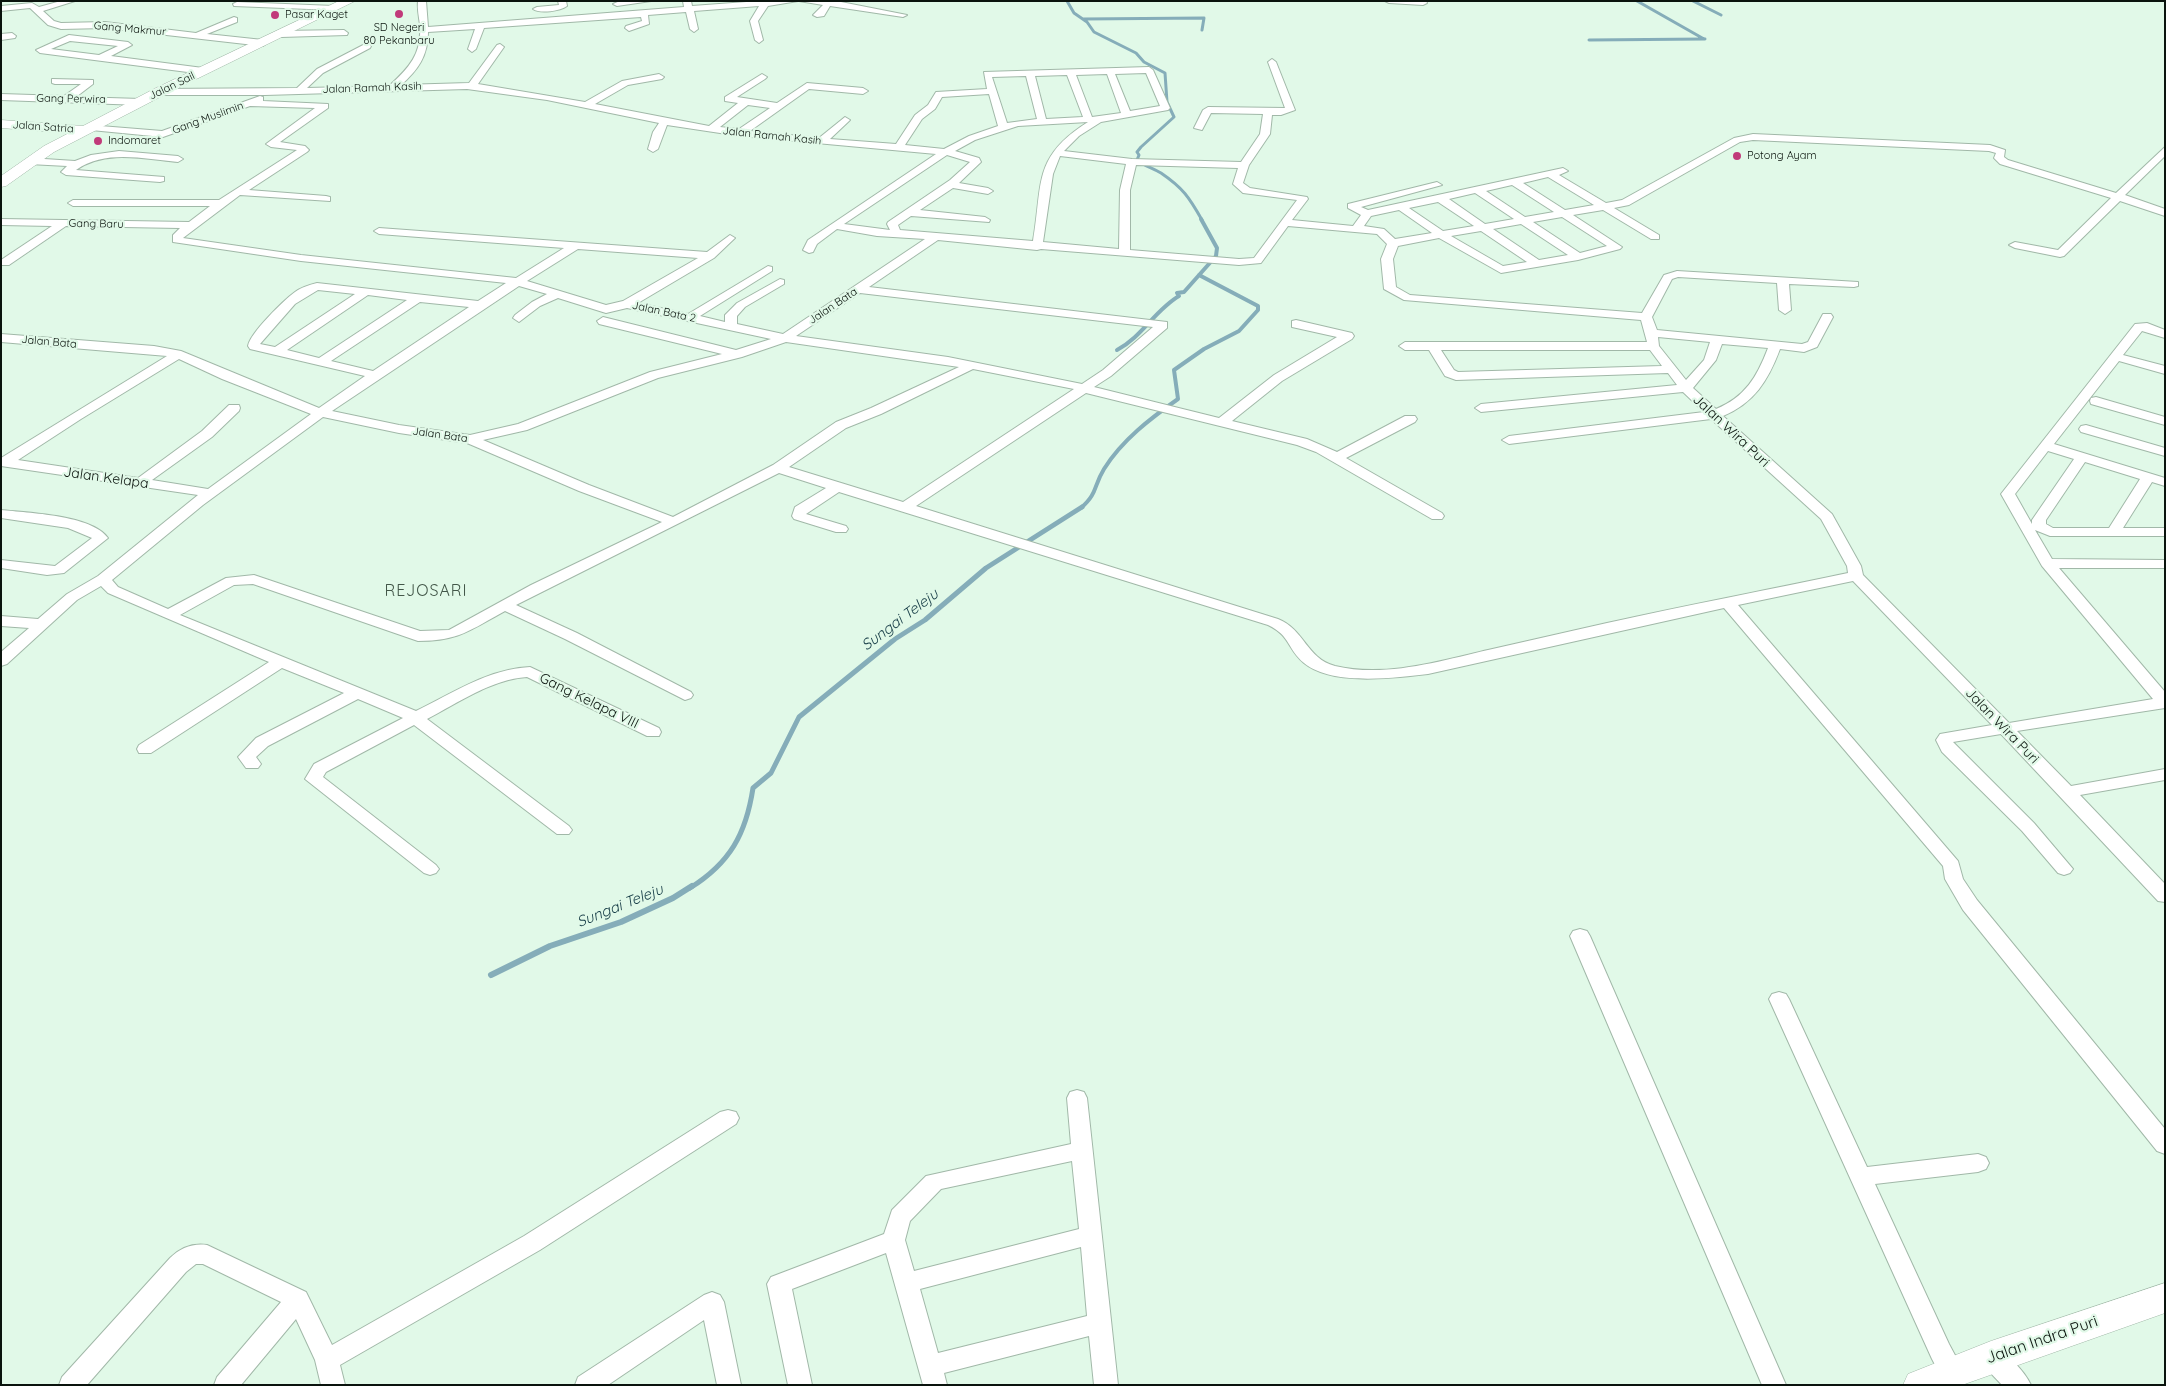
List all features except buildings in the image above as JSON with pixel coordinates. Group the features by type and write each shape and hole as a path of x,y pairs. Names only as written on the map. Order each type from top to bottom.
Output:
{"street":[{"path":"1,9 29,5 37,10 71,1"},
{"name":"Jalan Sail","path":"4,179 29,161 159,92 349,1"},
{"path":"393,87 412,72 421,60 427,18 422,1"},
{"path":"526,10 560,7 563,6 562,1"},
{"path":"619,15 617,2 647,1"},
{"path":"424,30 481,24 642,13 688,5 784,3 794,1"},
{"path":"803,1 903,15"},
{"path":"1389,1 1423,3"},
{"path":"759,40 754,21 765,3"},
{"path":"816,15 821,14 828,3"},
{"path":"237,4 334,8"},
{"path":"688,5 694,29"},
{"name":"Gang Makmur","path":"37,10 52,23 61,26 105,26 263,43"},
{"path":"629,28 646,22 642,13"},
{"path":"198,35 234,20"},
{"path":"472,49 481,24"},
{"path":"281,34 344,33"},
{"path":"1,37 12,36"},
{"path":"99,58 128,45 70,38 40,50 60,53 99,58 203,71"},
{"path":"300,90 320,71 367,46"},
{"path":"472,86 500,47"},
{"path":"1199,128 1208,110 1290,110 1272,62"},
{"path":"809,250 812,242 835,226 946,152 972,138 1003,126 1042,121 1101,118 1164,108 1149,70 988,73 987,76 1003,126"},
{"path":"1110,71 1127,115"},
{"path":"1071,72 1088,119"},
{"path":"1030,73 1042,121"},
{"path":"762,77 728,98 778,106"},
{"path":"585,106 625,83 659,78"},
{"path":"54,81 90,82 68,98"},
{"name":"Jalan Ramah Kasih","path":"159,92 472,86 522,91 585,106 711,129 946,152 972,158 976,162 950,184 892,224 896,232 903,234"},
{"path":"740,133 809,86 862,91"},
{"path":"191,225 221,203 304,150 302,148 271,144 324,106 356,88"},
{"path":"899,148 918,117 932,108 939,94 993,91"},
{"name":"Gang Perwira","path":"1,97 141,102"},
{"name":"Gang Muslimin","path":"88,129 163,134 264,98"},
{"path":"711,129 746,102"},
{"path":"251,103 324,106"},
{"path":"835,226 877,233 1038,247 1229,261 1257,261 1303,199 1299,196 1247,190 1238,184 1244,165 1265,134 1268,111"},
{"path":"1038,247 1044,218 1044,186 1056,153 1060,146 1078,131 1101,118"},
{"path":"821,141 845,120"},
{"path":"653,149 658,132 665,122"},
{"name":"Jalan Satria","path":"1,124 88,129"},
{"path":"1392,243 1442,236 1626,203 1737,140 1753,137 1990,148 2001,152 1999,158 2004,162 2152,207 2165,213"},
{"path":"2015,245 2060,254 2165,150"},
{"path":"1056,153 1138,162 1244,165"},
{"path":"160,179 66,172 91,156 104,154 178,159"},
{"path":"29,161 78,164"},
{"path":"1124,254 1126,190 1138,162"},
{"path":"1285,223 1363,221 1401,206 1563,171"},
{"path":"1550,174 1655,237"},
{"path":"1401,206 1442,236 1500,270 1578,257 1614,249 1616,246 1514,182"},
{"path":"950,184 988,191"},
{"path":"1392,243 1380,231 1363,221 1352,206 1437,185"},
{"path":"1477,190 1578,257"},
{"path":"239,192 326,199"},
{"path":"1440,198 1538,264"},
{"path":"5,263 101,202"},
{"path":"73,203 221,203"},
{"path":"2152,207 2165,204"},
{"path":"907,212 985,220"},
{"name":"Gang Baru","path":"1,222 191,225"},
{"name":"Jalan Bata 2","path":"191,225 178,235 177,240 301,258 516,281 606,308 627,304 785,338 970,366 1083,388 1302,442 1322,449 1437,516"},
{"path":"379,231 710,256"},
{"name":"Jalan Bata","path":"1,338 154,350 177,355 321,413 399,429 470,439 522,427 654,374 738,354 785,338 935,237"},
{"path":"609,249 624,238"},
{"path":"627,304 710,256 730,238"},
{"path":"1392,243 1387,259 1390,289 1408,298 1442,302 1577,310 1646,317 1670,275 1854,284"},
{"path":"1,661 12,654 72,597 102,579 210,493 321,413 479,305 574,247"},
{"path":"689,318 768,269"},
{"path":"1783,280 1785,310"},
{"path":"731,326 731,315 741,305 780,282"},
{"path":"376,375 279,350 254,346 254,343 304,290 317,286 479,305"},
{"path":"858,289 1163,324 1107,373 905,507"},
{"path":"279,350 367,292"},
{"path":"519,318 536,304 557,294"},
{"path":"321,362 418,298"},
{"name":"Jalan Wira Puri","path":"1646,317 1653,339 1670,368 1686,388 1713,415 1828,517 1854,566 1856,576 2067,792 2165,896"},
{"path":"1405,346 1717,339 1804,348 1813,344 1827,317"},
{"path":"603,321 738,354"},
{"path":"1222,422 1278,378 1348,336 1296,324"},
{"path":"2164,703 2047,563 2008,494 2117,358 2139,327 2147,327 2165,334"},
{"path":"1481,408 1686,388 1709,363 1716,349 1717,339"},
{"path":"1509,440 1713,415 1737,406 1751,392 1764,375 1775,345"},
{"path":"1433,346 1449,373 1456,376 1670,368"},
{"path":"3,463 177,355"},
{"path":"2117,358 2165,370"},
{"path":"168,615 231,581 244,578 254,579 418,636 442,636 454,633 536,588 674,522 778,468 841,425 876,411 970,366"},
{"path":"2096,401 2165,421"},
{"path":"140,483 207,434 234,408"},
{"path":"1336,458 1410,419"},
{"path":"2086,429 2165,452"},
{"path":"470,439 584,488 674,522"},
{"path":"2045,446 2165,482"},
{"path":"2082,457 2037,523 2043,529 2050,532 2165,532"},
{"name":"Jalan Kelapa","path":"3,463 210,493"},
{"path":"778,468 1284,626 1295,636 1311,660 1320,666 1339,671 1406,672 1428,669 1604,628 1856,576"},
{"path":"2113,532 2148,477"},
{"path":"837,487 800,510 799,516 841,529"},
{"path":"1,514 75,526 98,534 101,538 59,570 47,572 1,564"},
{"path":"2047,563 2165,564"},
{"path":"102,579 113,590 168,615 416,718 563,830"},
{"path":"1728,603 1952,865 1954,879 1970,905 2165,1145"},
{"path":"505,606 571,636 685,695"},
{"path":"1,621 42,624"},
{"path":"145,749 281,661"},
{"name":"Gang Kelapa VIII","path":"430,868 314,779 314,774 320,768 503,674 530,672 653,732"},
{"path":"252,764 246,757 262,742 358,693"},
{"path":"2064,868 2028,827 1948,748 1944,740 1946,738 2003,727 2164,703"},
{"path":"2067,792 2165,774"},
{"path":"1580,936 1774,1385"},
{"path":"1779,999 1859,1177 1952,1372"},
{"path":"1077,1098 1106,1385"},
{"path":"327,1360 532,1243 728,1118"},
{"path":"1082,1150 934,1182 900,1217 894,1240 932,1375 1100,1323"},
{"path":"1859,1177 1978,1163"},
{"path":"906,1283 1091,1235"},
{"path":"800,1385 778,1284 894,1240"},
{"path":"71,1385 178,1265 192,1254 207,1255 298,1299 327,1360 333,1385"},
{"name":"Jalan Indra Puri","path":"1921,1385 1991,1357 2165,1298"},
{"path":"226,1385 298,1299"},
{"path":"587,1385 712,1302 730,1385"},
{"path":"1991,1357 2019,1385"}],"waterway":[{"name":"Sungai Teleju","path":"1067,1 1074,13 1087,22 1094,32 1136,53 1144,62 1165,73 1167,102 1174,117 1141,147 1137,152 1139,155 1137,160 1175,183 1189,199 1202,220"},
{"path":"1637,1 1704,39"},
{"path":"1693,1 1721,15"},
{"path":"1083,19 1204,18 1202,30"},
{"path":"1589,40 1705,39"},
{"name":"Sungai Teleju","path":"1199,275 1216,256 1217,248 1201,219"},
{"name":"Sungai Teleju","path":"1082,507 1093,494 1104,469 1119,448 1147,422 1178,399 1174,370 1204,349 1239,331 1258,310 1258,306 1199,275"},
{"name":"Sungai Teleju","path":"1117,350 1134,338 1170,302 1179,296 1177,293 1184,292 1199,275"},
{"name":"Sungai Teleju","path":"690,888 716,868 734,846 746,820 753,788 771,773 799,717 895,639 925,620 986,568 1082,507"},
{"name":"Sungai Teleju","path":"491,975 550,946 621,922 673,898 692,886"}],"place":[{"name":"SD Negeri 80 Pekanbaru","path":"399,14"},
{"name":"Pasar Kaget","path":"275,15"},
{"name":"Indomaret","path":"98,141"},
{"name":"Potong Ayam","path":"1737,156"}],"district":[{"name":"REJOSARI","path":"426,591"}]}
